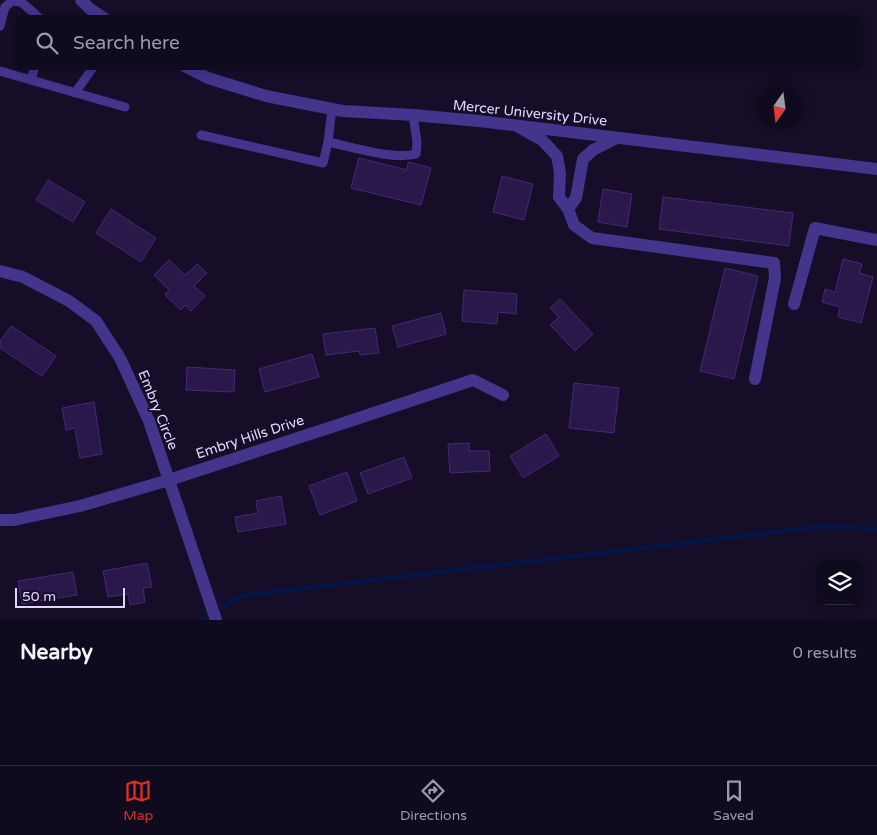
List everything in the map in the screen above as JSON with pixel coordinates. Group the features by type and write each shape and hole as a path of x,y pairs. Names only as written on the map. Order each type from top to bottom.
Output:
{"street":[{"path":"81,0 99,15"},
{"name":"Mercer University Drive","path":"192,70 208,78 266,96 343,111 413,115 517,126 877,169"},
{"path":"517,126 542,140 557,156 560,173 559,197 568,209 574,225 592,238 774,263 775,278 755,379"},
{"path":"568,209 576,198 583,158 617,138"},
{"path":"559,167 581,170"},
{"path":"794,304 815,228 877,240"},
{"name":"Embry Circle","path":"0,270 23,278 69,301 96,321 120,358 149,421 216,620"},
{"name":"Embry Hills Drive","path":"0,520 14,520 80,506 169,480 473,380 503,395"}],"lane":[{"path":"0,26 5,8 12,1 21,2 36,15"},
{"path":"31,80 33,70"},
{"path":"75,93 91,70"},
{"path":"0,72 125,107"},
{"path":"200,135 323,163 332,109"},
{"path":"328,142 389,155 408,156 416,154 417,142 413,115"}],"building":[{"path":"359,158 407,170 408,162 431,168 421,205 351,188"},
{"path":"502,176 533,184 524,220 493,212"},
{"path":"48,180 85,202 73,222 36,200"},
{"path":"603,189 632,194 627,227 598,222"},
{"path":"663,197 793,213 789,246 659,229"},
{"path":"111,209 156,238 141,262 96,233"},
{"path":"843,259 862,264 859,273 873,277 861,323 838,317 840,307 822,302 825,289 835,292"},
{"path":"169,260 185,275 197,264 207,273 194,286 205,296 191,311 185,305 181,310 165,295 169,290 154,275"},
{"path":"725,268 758,276 734,379 700,371"},
{"path":"464,290 517,294 516,314 498,312 497,324 462,321"},
{"path":"560,299 593,334 575,351 550,325 559,317 550,308"},
{"path":"441,313 446,334 398,347 392,326"},
{"path":"11,326 56,356 42,376 0,348 0,341"},
{"path":"375,328 379,353 360,355 359,351 326,355 323,334"},
{"path":"312,354 319,377 265,392 259,369"},
{"path":"187,367 235,370 234,392 186,390"},
{"path":"574,383 619,388 614,433 569,428"},
{"path":"94,402 102,454 80,458 75,428 66,430 62,408"},
{"path":"546,434 559,456 523,478 510,456"},
{"path":"469,443 469,451 489,451 490,471 450,473 448,444"},
{"path":"404,457 412,478 368,494 360,473"},
{"path":"347,472 357,501 320,515 309,486"},
{"path":"281,496 286,524 238,532 235,517 258,513 256,501"},
{"path":"147,563 152,587 143,588 145,602 130,605 128,594 108,597 103,571"},
{"path":"73,572 77,595 22,604 18,581"}],"waterway":[{"path":"201,620 240,596 826,526 877,529"}]}
